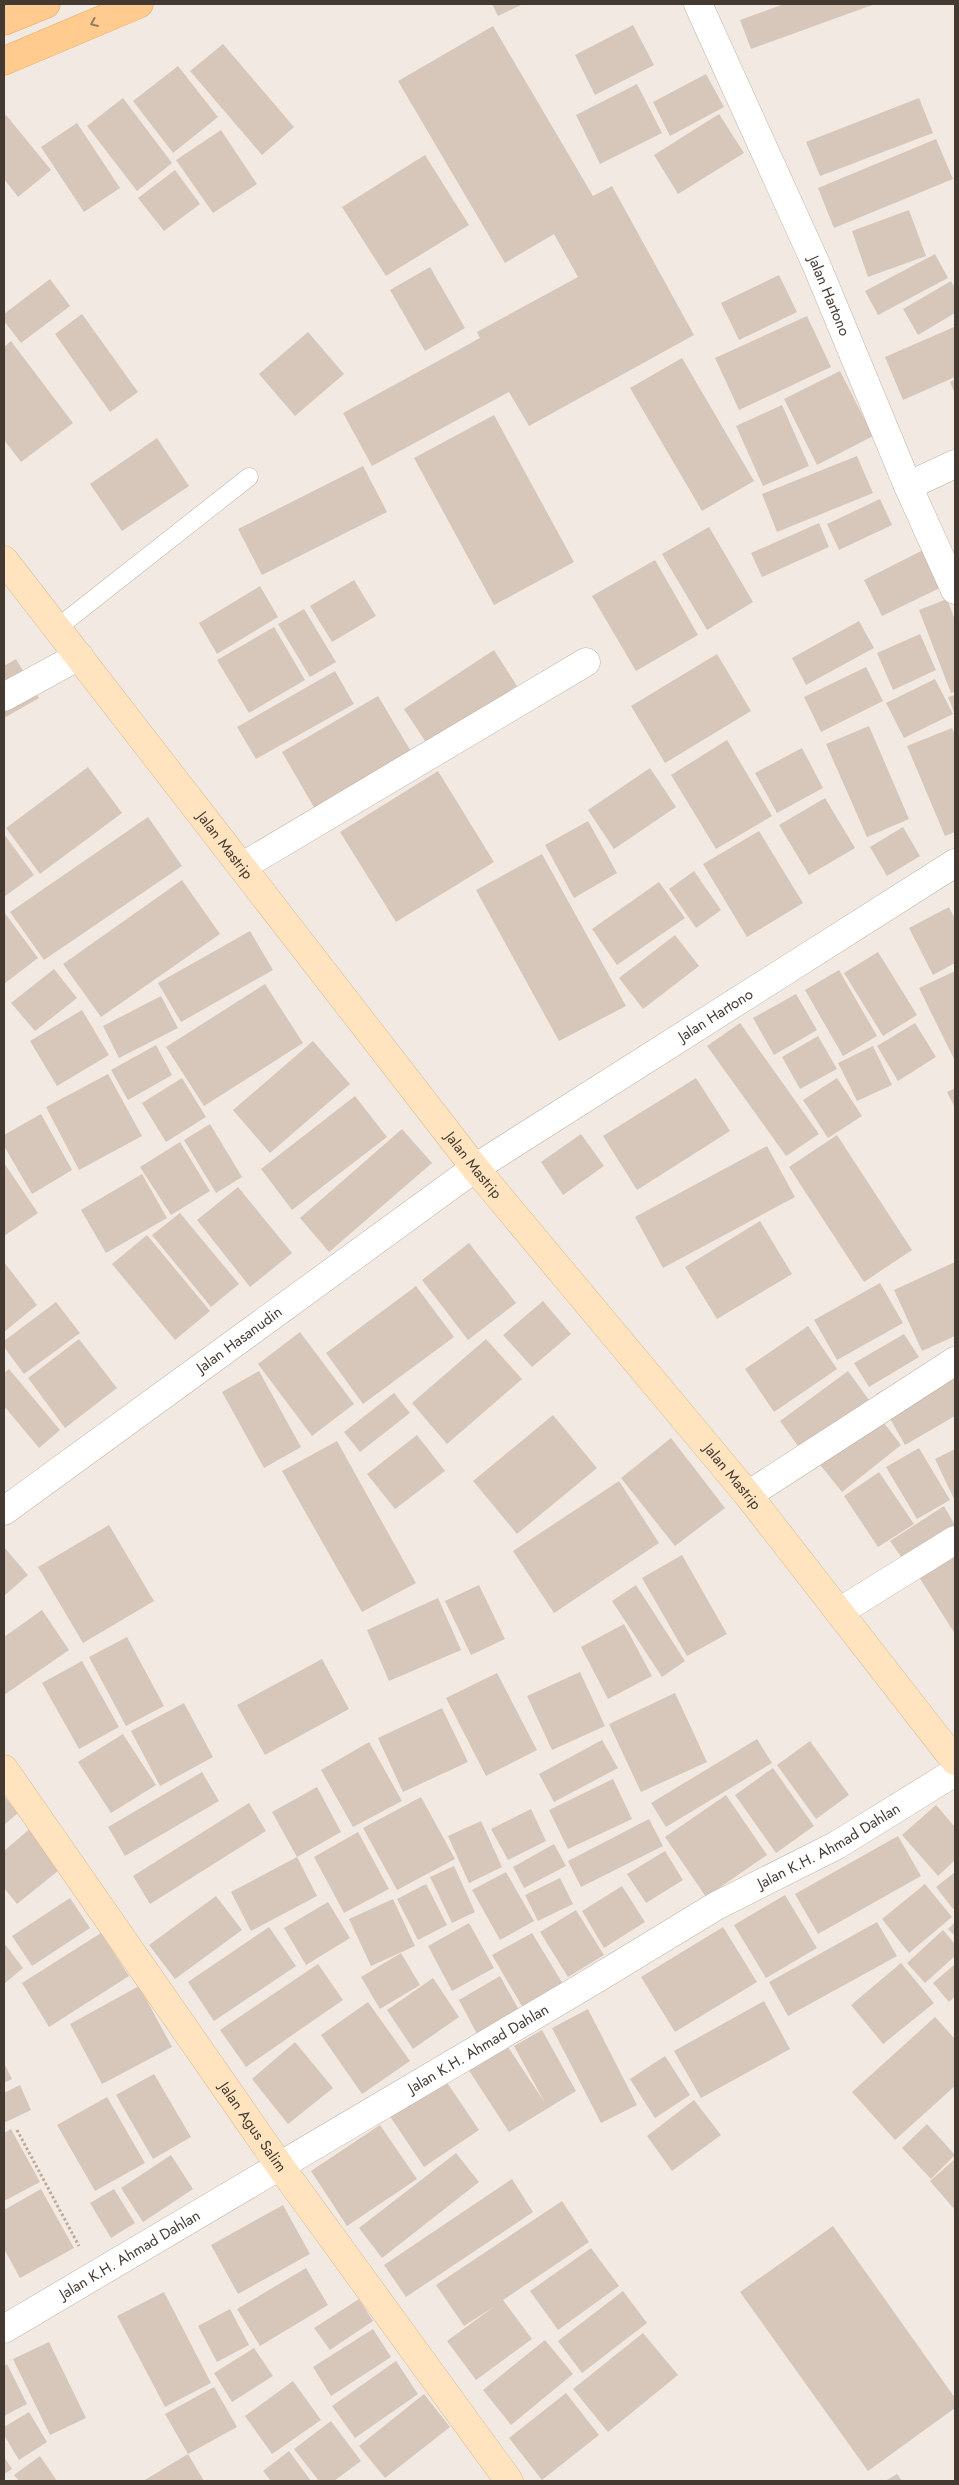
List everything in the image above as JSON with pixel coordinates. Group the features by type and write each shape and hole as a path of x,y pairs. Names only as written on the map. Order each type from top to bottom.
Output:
{"main road":[{"path":"4,21 46,4"},
{"path":"4,61 139,4"},
{"name":"Jalan Mastrip","path":"4,560 475,1168 748,1495 955,1761"},
{"name":"Jalan Agus Salim","path":"4,1769 280,2166 509,2481"}],"street":[{"name":"Jalan Hartono","path":"698,4 816,264 908,486 955,590"},
{"path":"908,486 955,464"},
{"path":"4,697 79,656"},
{"path":"242,866 586,662"},
{"name":"Jalan Hartono","path":"475,1168 955,863"},
{"name":"Jalan Hasanudin","path":"4,1511 475,1168"},
{"path":"748,1495 955,1361"},
{"path":"839,1612 955,1540"},
{"name":"Jalan K.H. Ahmad Dahlan","path":"4,2329 590,1982 666,1935 716,1906 837,1845 955,1772"}],"lane":[{"path":"57,628 249,477"}],"path":[{"path":"17,2130 94,2277"}],"building":[{"path":"492,4 523,4 498,16"},
{"path":"784,4 875,4 751,49 740,20"},
{"path":"633,25 654,65 595,95 575,55"},
{"path":"493,26 593,196 612,186 694,335 529,426 509,392 372,466 343,413 480,338 477,332 578,277 554,234 505,263 398,81"},
{"path":"223,44 294,127 262,155 190,71"},
{"path":"178,66 218,117 173,153 133,101"},
{"path":"706,74 724,107 670,136 653,102"},
{"path":"637,84 662,133 600,164 576,115"},
{"path":"123,98 172,163 137,191 87,126"},
{"path":"919,98 933,133 820,176 806,142"},
{"path":"719,114 744,153 678,194 654,155"},
{"path":"6,115 51,170 18,197 4,179 4,117"},
{"path":"77,123 120,188 84,212 41,147"},
{"path":"221,130 257,184 213,213 176,160"},
{"path":"936,139 953,179 834,228 818,188"},
{"path":"425,155 469,225 386,276 342,207"},
{"path":"175,170 200,204 164,231 138,198"},
{"path":"909,210 926,256 868,277 852,231"},
{"path":"935,254 948,278 878,315 865,291"},
{"path":"430,267 465,328 425,351 390,290"},
{"path":"779,275 797,312 739,340 721,303"},
{"path":"50,279 70,306 21,343 4,321 4,314"},
{"path":"951,281 955,288 955,313 918,335 903,309"},
{"path":"82,314 138,392 110,412 55,334"},
{"path":"807,316 831,367 739,410 715,358"},
{"path":"954,327 955,377 903,400 885,357"},
{"path":"308,332 344,374 295,416 259,374"},
{"path":"11,341 73,423 21,462 4,440 4,347"},
{"path":"682,358 754,481 702,511 630,388"},
{"path":"840,371 873,436 817,465 784,399"},
{"path":"955,379 955,394 950,382"},
{"path":"782,405 809,466 763,486 736,426"},
{"path":"494,415 574,562 494,605 414,458"},
{"path":"157,438 189,486 122,531 90,484"},
{"path":"857,456 873,493 777,532 762,494"},
{"path":"363,466 387,512 262,575 238,529"},
{"path":"880,499 892,525 839,550 827,524"},
{"path":"819,523 829,547 762,577 751,553"},
{"path":"709,527 753,602 707,630 662,554"},
{"path":"925,549 944,586 882,616 864,580"},
{"path":"655,560 698,635 636,671 592,596"},
{"path":"354,580 376,616 332,642 310,606"},
{"path":"260,586 278,617 217,654 199,623"},
{"path":"947,599 955,620 955,692 951,693 919,610"},
{"path":"304,609 336,662 310,677 278,624"},
{"path":"859,621 874,648 806,685 792,658"},
{"path":"274,627 305,680 249,713 217,660"},
{"path":"920,634 936,670 893,690 877,653"},
{"path":"494,650 517,686 427,744 404,709"},
{"path":"717,654 751,711 665,763 631,706"},
{"path":"16,659 39,698 4,718 4,666"},
{"path":"866,667 883,701 821,732 804,697"},
{"path":"335,671 354,704 256,759 237,727"},
{"path":"935,679 953,714 904,738 886,703"},
{"path":"955,695 955,715 948,697"},
{"path":"378,696 412,753 315,809 282,752"},
{"path":"869,726 909,819 867,837 826,744"},
{"path":"952,728 955,735 955,832 945,836 907,746"},
{"path":"727,740 772,816 716,849 671,775"},
{"path":"802,748 823,788 777,813 755,773"},
{"path":"88,767 122,813 40,874 6,828"},
{"path":"650,768 676,807 614,849 588,810"},
{"path":"438,771 494,862 396,922 340,832"},
{"path":"825,798 855,848 809,875 779,825"},
{"path":"148,817 182,866 44,960 10,912"},
{"path":"588,821 617,873 574,898 545,845"},
{"path":"903,827 920,856 887,876 870,847"},
{"path":"759,831 803,903 747,937 703,864"},
{"path":"4,834 34,875 4,897"},
{"path":"542,854 626,1006 559,1041 476,890"},
{"path":"694,871 721,910 696,928 669,889"},
{"path":"182,880 220,934 101,1017 63,964"},
{"path":"659,882 685,918 617,965 592,929"},
{"path":"949,907 955,919 955,963 933,975 909,928"},
{"path":"4,912 38,958 4,984"},
{"path":"250,931 273,970 181,1022 158,983"},
{"path":"675,935 699,966 643,1009 619,978"},
{"path":"878,952 917,1015 883,1036 844,973"},
{"path":"54,969 77,998 35,1031 11,1003"},
{"path":"839,970 877,1036 843,1056 805,990"},
{"path":"955,971 955,1061 919,988"},
{"path":"265,984 303,1043 204,1106 166,1047"},
{"path":"796,994 817,1030 774,1055 753,1018"},
{"path":"161,996 178,1028 119,1058 103,1026"},
{"path":"82,1010 109,1055 57,1086 30,1041"},
{"path":"740,1023 819,1134 786,1156 707,1046"},
{"path":"915,1023 936,1057 898,1081 877,1046"},
{"path":"818,1036 837,1069 800,1089 782,1057"},
{"path":"313,1041 350,1084 270,1153 233,1110"},
{"path":"156,1045 172,1075 128,1100 111,1070"},
{"path":"873,1046 892,1085 857,1101 838,1063"},
{"path":"108,1074 142,1136 79,1170 46,1107"},
{"path":"182,1078 206,1117 166,1142 142,1103"},
{"path":"696,1078 730,1131 637,1190 603,1136"},
{"path":"837,1078 862,1116 828,1138 803,1100"},
{"path":"955,1088 955,1108 947,1092"},
{"path":"355,1096 387,1137 292,1210 261,1169"},
{"path":"41,1114 72,1170 32,1194 4,1146 4,1135"},
{"path":"210,1124 242,1177 216,1193 184,1140"},
{"path":"402,1129 432,1163 329,1252 300,1218"},
{"path":"581,1134 604,1166 563,1195 541,1162"},
{"path":"837,1135 912,1250 864,1282 789,1167"},
{"path":"180,1142 210,1191 171,1215 140,1167"},
{"path":"767,1146 795,1197 663,1268 635,1217"},
{"path":"4,1163 38,1213 4,1236"},
{"path":"142,1174 167,1218 106,1253 81,1210"},
{"path":"238,1187 292,1253 250,1287 197,1220"},
{"path":"180,1213 239,1284 211,1307 152,1235"},
{"path":"760,1221 792,1274 717,1319 685,1267"},
{"path":"147,1235 210,1311 175,1340 112,1264"},
{"path":"469,1243 516,1303 468,1340 422,1280"},
{"path":"4,1262 37,1305 4,1332"},
{"path":"955,1262 955,1336 922,1351 894,1290"},
{"path":"880,1283 903,1323 837,1360 814,1320"},
{"path":"416,1286 454,1337 363,1404 326,1353"},
{"path":"543,1301 571,1334 532,1367 503,1335"},
{"path":"56,1302 80,1333 24,1374 4,1347 4,1341"},
{"path":"808,1326 837,1369 774,1412 745,1369"},
{"path":"300,1332 354,1404 312,1436 258,1364"},
{"path":"904,1334 919,1357 869,1387 854,1363"},
{"path":"79,1339 117,1388 65,1428 28,1378"},
{"path":"486,1339 522,1379 447,1444 412,1403"},
{"path":"955,1350 955,1416 905,1445 876,1394"},
{"path":"9,1369 60,1430 39,1448 4,1406 4,1373"},
{"path":"259,1371 301,1447 264,1468 222,1392"},
{"path":"848,1371 874,1407 806,1457 780,1421"},
{"path":"394,1393 410,1413 360,1452 344,1432"},
{"path":"877,1414 901,1445 842,1492 817,1461"},
{"path":"553,1415 597,1468 517,1534 473,1481"},
{"path":"417,1435 445,1471 395,1509 367,1474"},
{"path":"671,1438 725,1508 675,1546 621,1478"},
{"path":"337,1441 416,1583 362,1612 282,1471"},
{"path":"919,1448 950,1500 917,1519 886,1467"},
{"path":"955,1449 955,1501 935,1459"},
{"path":"879,1472 914,1524 878,1547 844,1496"},
{"path":"619,1481 659,1543 554,1613 513,1551"},
{"path":"944,1506 955,1525 955,1534 907,1565 890,1541"},
{"path":"109,1525 154,1601 83,1643 38,1567"},
{"path":"4,1547 28,1575 4,1596"},
{"path":"955,1554 955,1634 919,1577"},
{"path":"682,1555 727,1634 687,1656 642,1578"},
{"path":"479,1585 505,1639 471,1655 445,1601"},
{"path":"636,1585 685,1661 662,1677 612,1601"},
{"path":"438,1598 461,1650 389,1681 367,1630"},
{"path":"42,1610 69,1650 4,1695 4,1637"},
{"path":"624,1624 652,1676 608,1699 581,1647"},
{"path":"127,1637 164,1706 126,1726 89,1657"},
{"path":"322,1659 349,1709 265,1755 237,1705"},
{"path":"82,1661 119,1727 79,1749 42,1683"},
{"path":"580,1672 605,1726 552,1750 527,1696"},
{"path":"497,1673 537,1750 486,1776 446,1698"},
{"path":"675,1693 707,1762 641,1792 609,1724"},
{"path":"184,1703 213,1757 160,1786 131,1731"},
{"path":"442,1708 468,1762 403,1792 378,1738"},
{"path":"123,1734 156,1785 111,1813 78,1762"},
{"path":"757,1739 772,1763 666,1827 651,1803"},
{"path":"602,1740 618,1768 554,1802 539,1774"},
{"path":"810,1741 849,1795 816,1819 777,1765"},
{"path":"369,1742 402,1801 353,1827 321,1770"},
{"path":"773,1768 814,1826 776,1853 735,1795"},
{"path":"202,1772 219,1801 125,1856 108,1827"},
{"path":"613,1779 632,1819 568,1849 549,1810"},
{"path":"317,1787 341,1832 297,1857 272,1812"},
{"path":"726,1795 767,1855 706,1897 665,1837"},
{"path":"4,1796 18,1813 4,1825"},
{"path":"421,1797 455,1859 397,1890 363,1828"},
{"path":"249,1803 266,1831 150,1904 133,1876"},
{"path":"936,1805 955,1827 955,1860 938,1876 902,1835"},
{"path":"531,1809 546,1841 508,1860 491,1829"},
{"path":"649,1819 663,1846 581,1887 568,1861"},
{"path":"481,1821 502,1867 469,1883 448,1836"},
{"path":"32,1827 64,1866 17,1904 4,1888 4,1851"},
{"path":"358,1832 389,1889 344,1913 314,1857"},
{"path":"898,1836 921,1876 818,1934 795,1894"},
{"path":"554,1844 566,1866 524,1888 513,1867"},
{"path":"665,1851 683,1880 646,1903 627,1874"},
{"path":"297,1857 317,1896 251,1931 231,1892"},
{"path":"454,1866 475,1912 452,1923 430,1877"},
{"path":"506,1872 534,1921 500,1940 472,1890"},
{"path":"955,1872 955,1906 953,1909 936,1887"},
{"path":"560,1878 573,1904 538,1921 525,1895"},
{"path":"426,1884 447,1925 418,1940 397,1899"},
{"path":"925,1884 952,1917 909,1953 882,1919"},
{"path":"622,1886 645,1922 604,1948 582,1911"},
{"path":"785,1895 817,1948 766,1978 734,1925"},
{"path":"216,1896 242,1930 175,1979 149,1945"},
{"path":"70,1898 90,1928 32,1966 12,1936"},
{"path":"393,1899 415,1946 371,1966 349,1919"},
{"path":"328,1902 350,1938 306,1965 284,1928"},
{"path":"576,1910 604,1955 568,1977 540,1932"},
{"path":"877,1922 897,1956 788,2016 769,1982"},
{"path":"955,1922 955,1936 948,1929"},
{"path":"469,1923 494,1968 452,1991 428,1946"},
{"path":"269,1927 296,1966 214,2021 188,1982"},
{"path":"723,1927 757,1982 675,2032 641,1977"},
{"path":"943,1930 955,1944 955,1956 925,1983 907,1963"},
{"path":"101,1933 129,1976 49,2027 22,1983"},
{"path":"532,1933 563,1984 523,2008 492,1955"},
{"path":"4,1943 23,1968 4,1984"},
{"path":"401,1953 420,1985 380,2009 361,1977"},
{"path":"901,1963 934,2003 883,2044 851,2005"},
{"path":"318,1964 343,2000 246,2067 220,2030"},
{"path":"955,1964 955,1996 949,2002 933,1983"},
{"path":"500,1976 519,2010 477,2034 459,2000"},
{"path":"433,1978 459,2017 413,2049 387,2010"},
{"path":"139,1986 172,2047 102,2084 70,2024"},
{"path":"764,2001 790,2049 701,2098 674,2051"},
{"path":"368,2002 410,2061 362,2094 321,2035"},
{"path":"588,2009 637,2105 601,2123 552,2028"},
{"path":"935,2017 955,2039 955,2086 895,2140 852,2092"},
{"path":"542,2030 576,2091 509,2132 468,2069 506,2044 545,2103 514,2046"},
{"path":"295,2042 333,2088 288,2124 252,2079"},
{"path":"665,2056 690,2095 655,2118 630,2079"},
{"path":"4,2063 12,2079 4,2083"},
{"path":"154,2074 191,2137 153,2159 116,2095"},
{"path":"442,2075 479,2130 424,2167 387,2112"},
{"path":"20,2085 31,2110 4,2123 4,2093"},
{"path":"107,2097 145,2163 95,2191 57,2125"},
{"path":"694,2100 721,2135 672,2171 647,2136"},
{"path":"927,2124 955,2155 931,2179 902,2148"},
{"path":"380,2125 417,2179 347,2226 311,2171"},
{"path":"11,2129 40,2182 4,2201 4,2133"},
{"path":"456,2153 479,2182 382,2258 359,2228"},
{"path":"171,2155 193,2189 143,2222 121,2188"},
{"path":"955,2159 955,2210 930,2181"},
{"path":"512,2179 533,2212 406,2297 384,2265"},
{"path":"41,2189 74,2248 20,2278 4,2249 4,2210"},
{"path":"114,2189 135,2223 111,2238 90,2203"},
{"path":"562,2201 589,2242 503,2300 532,2339 476,2380 447,2341 495,2306 464,2326 436,2285"},
{"path":"283,2205 310,2254 238,2294 211,2245"},
{"path":"833,2226 955,2398 955,2408 868,2471 740,2292"},
{"path":"591,2248 619,2286 558,2330 530,2291"},
{"path":"306,2268 328,2305 260,2346 237,2309"},
{"path":"623,2291 647,2323 582,2373 558,2341"},
{"path":"164,2292 211,2383 165,2407 117,2316"},
{"path":"359,2299 373,2321 330,2350 314,2328"},
{"path":"230,2309 249,2345 217,2362 198,2326"},
{"path":"373,2329 391,2357 331,2396 313,2367"},
{"path":"643,2333 678,2375 608,2432 573,2389"},
{"path":"545,2340 573,2374 511,2425 483,2390"},
{"path":"49,2342 86,2418 50,2435 13,2359"},
{"path":"254,2348 273,2376 232,2402 214,2373"},
{"path":"396,2361 418,2394 355,2438 332,2406"},
{"path":"7,2364 27,2404 4,2416 4,2366"},
{"path":"293,2381 321,2420 272,2454 245,2416"},
{"path":"214,2387 237,2427 188,2454 165,2414"},
{"path":"566,2393 599,2435 542,2480 509,2438"},
{"path":"424,2394 450,2427 385,2478 359,2446"},
{"path":"29,2412 47,2442 19,2460 4,2435 4,2427"},
{"path":"331,2421 361,2461 334,2481 319,2481 294,2449"},
{"path":"289,2451 311,2481 271,2481 263,2471"},
{"path":"188,2454 204,2481 143,2481"},
{"path":"40,2456 57,2481 19,2481 14,2475"},
{"path":"4,2457 12,2469 4,2474"},
{"path":"897,2474 902,2481 885,2481"}]}
